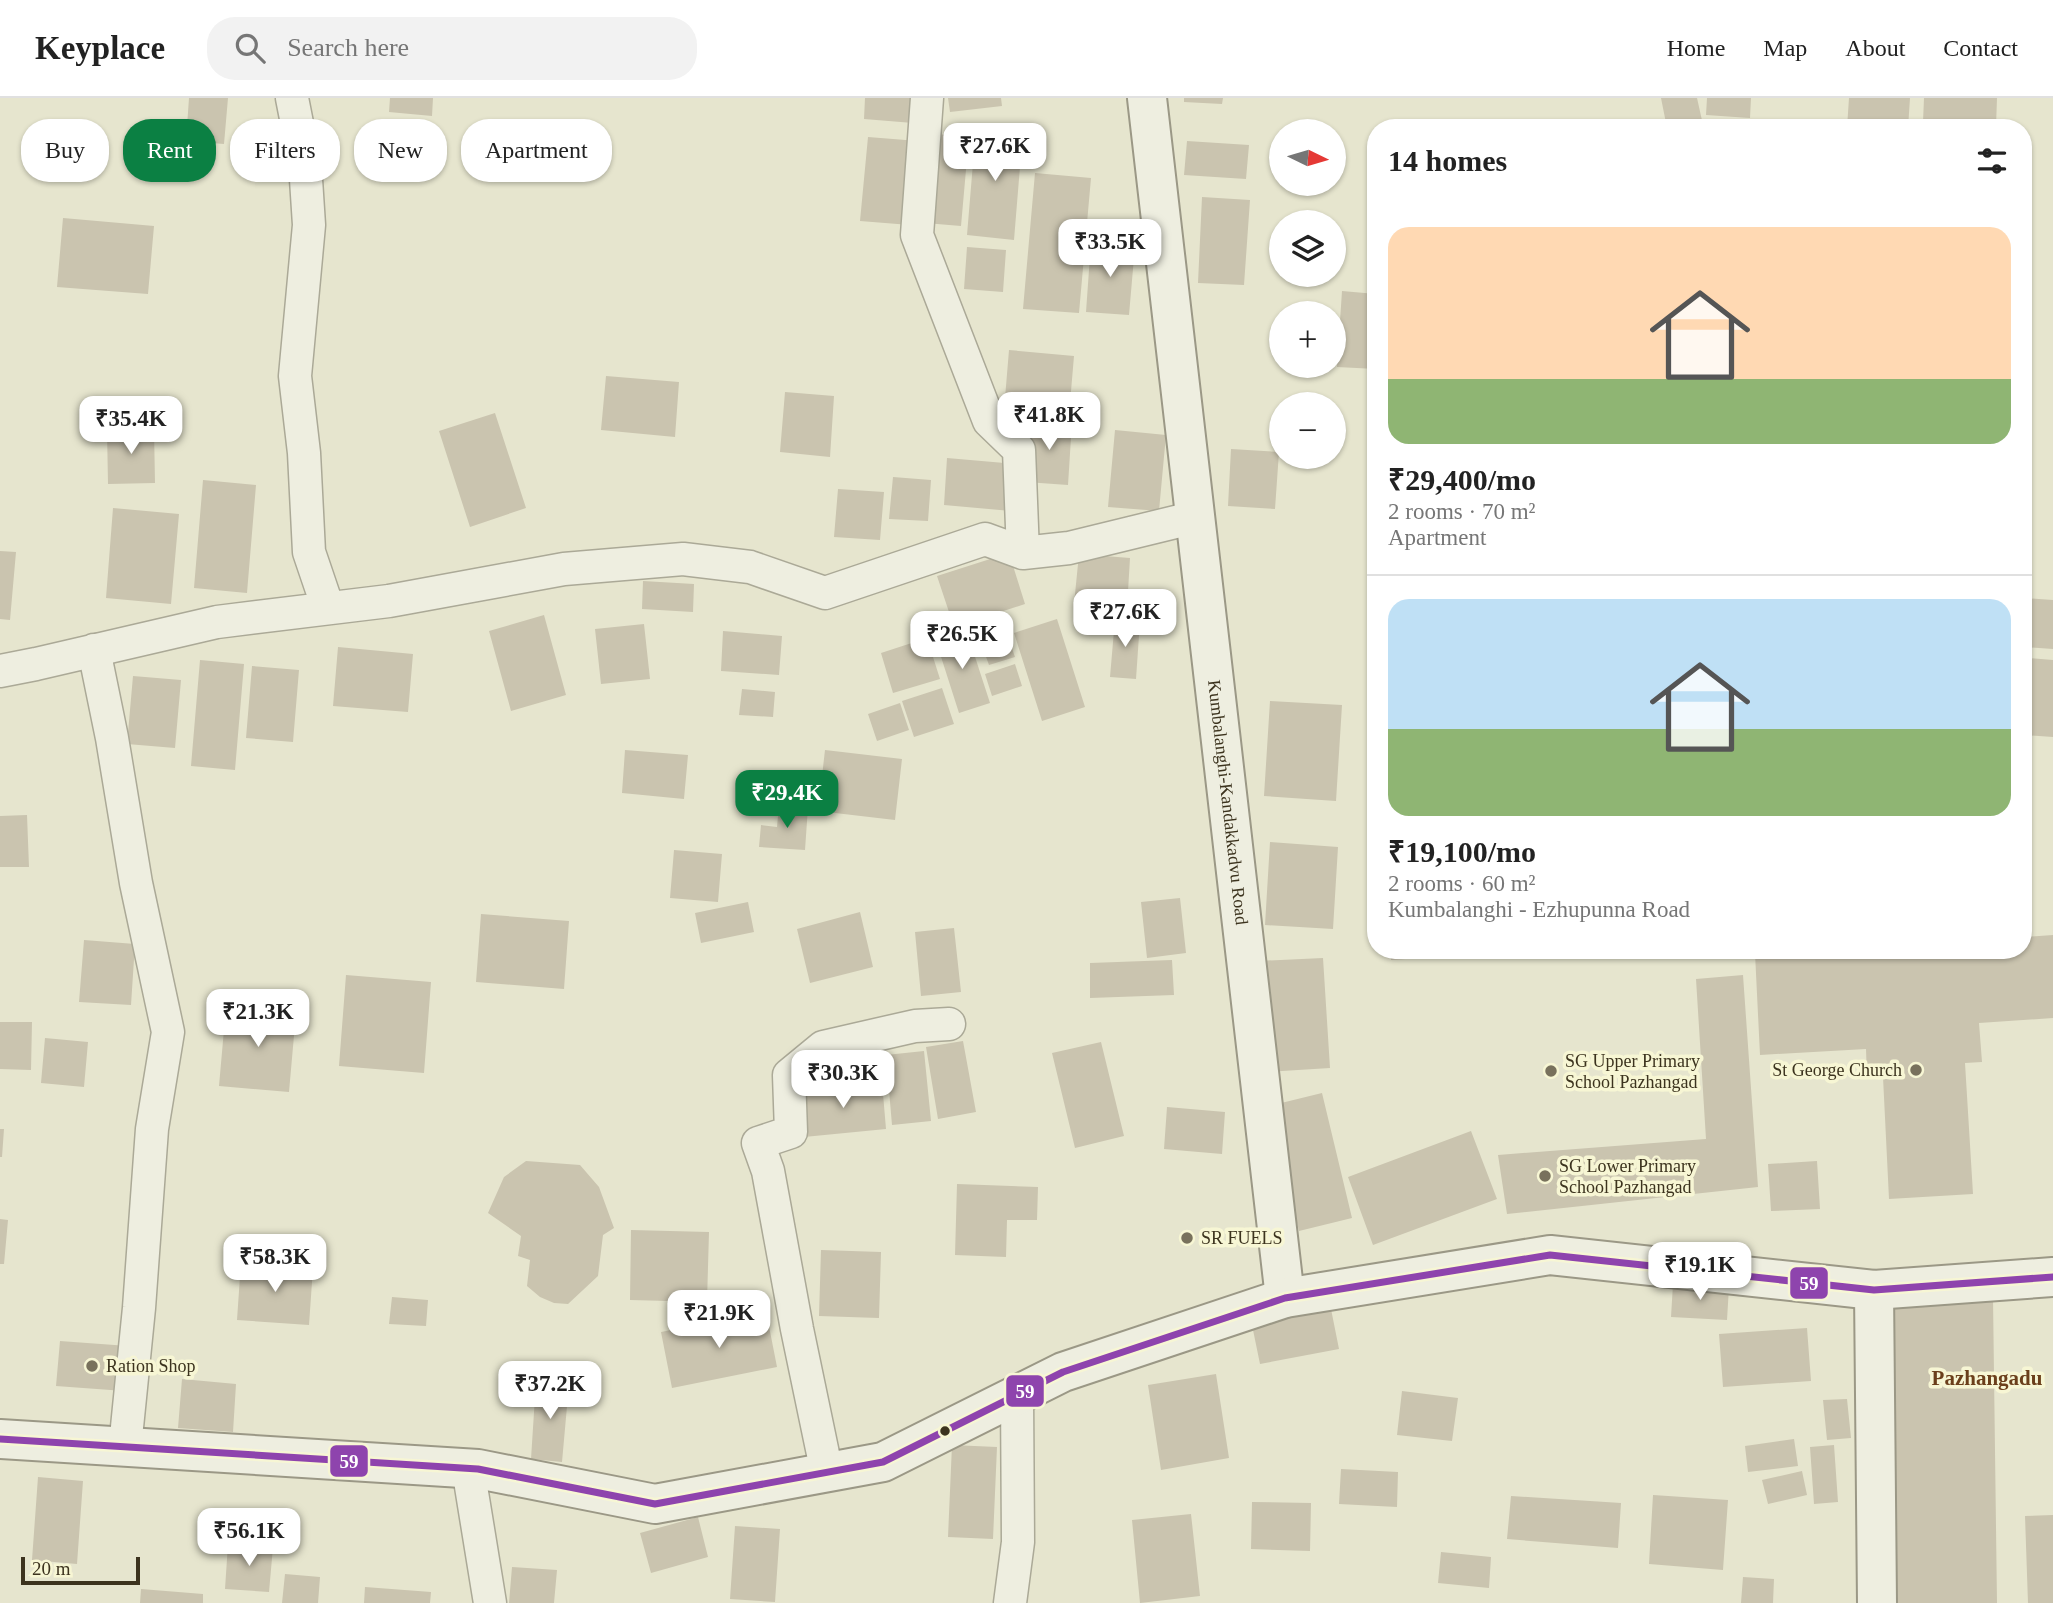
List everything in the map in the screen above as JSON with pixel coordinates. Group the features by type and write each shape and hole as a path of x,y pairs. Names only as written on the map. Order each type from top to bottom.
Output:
{"main road":[{"name":"Kumbalanghi-Kandakkadvu Road","path":"1147,98 1285,1298"},
{"path":"0,1439 468,1468 655,1504 883,1462 1063,1371 1285,1298 1550,1255 1874,1290 2053,1277"},
{"path":"1874,1290 1877,1603"}],"street":[{"path":"292,98 305,164 309,225 295,376 304,453 309,552 328,608"},
{"path":"927,98 918,235 989,421 1019,450 1023,553"},
{"path":"0,671 217,622 389,601 564,569 683,559 750,567 825,593 985,539 1023,553 1069,548 1196,517"},
{"path":"94,650 112,738 136,883 168,1032 152,1129 139,1308 125,1447"},
{"path":"827,1473 768,1171 758,1143 791,1132 789,1075 823,1047 915,1026 949,1024"},
{"path":"1010,1603 1018,1542 1017,1395"},
{"path":"468,1468 490,1603"}],"building":[{"path":"189,98 228,98 224,144 216,143 216,119 188,119"},
{"path":"390,98 433,98 432,116 389,112"},
{"path":"865,98 915,98 913,123 864,119"},
{"path":"948,98 1001,98 1002,106 950,112"},
{"path":"1184,98 1223,98 1222,104 1184,102"},
{"path":"1661,98 1697,98 1702,119 1665,119"},
{"path":"1707,98 1751,98 1750,118 1706,115"},
{"path":"1849,98 1910,98 1909,119 1848,119"},
{"path":"1924,98 1997,98 1996,119 1923,119"},
{"path":"976,127 1023,130 1014,240 967,235"},
{"path":"933,134 969,136 961,226 925,223"},
{"path":"868,137 918,141 910,225 860,221"},
{"path":"1187,141 1249,145 1246,179 1184,175"},
{"path":"1035,173 1091,178 1079,313 1023,309"},
{"path":"1202,197 1250,200 1244,285 1198,283"},
{"path":"63,218 154,226 148,294 57,287"},
{"path":"1091,242 1135,246 1129,315 1086,312"},
{"path":"967,247 1006,250 1003,292 964,289"},
{"path":"1342,291 1367,293 1367,369 1346,367 1346,301 1341,301"},
{"path":"1009,350 1074,356 1070,403 1005,398"},
{"path":"606,376 679,382 675,437 601,430"},
{"path":"785,392 834,396 830,457 780,452"},
{"path":"495,413 526,508 470,527 439,431"},
{"path":"1031,418 1072,422 1068,485 1026,482"},
{"path":"154,429 155,483 108,484 107,430"},
{"path":"1115,430 1166,435 1159,511 1108,507"},
{"path":"1231,449 1269,451 1269,469 1278,469 1275,509 1228,506"},
{"path":"947,458 1016,464 1011,511 944,505"},
{"path":"893,477 931,480 928,521 889,519"},
{"path":"203,480 256,485 247,593 194,588"},
{"path":"838,489 884,492 880,540 834,537"},
{"path":"113,508 179,514 171,604 106,598"},
{"path":"0,551 16,552 10,620 0,619"},
{"path":"1009,553 1025,604 954,627 937,576"},
{"path":"1079,554 1130,558 1127,608 1074,604"},
{"path":"643,581 694,584 693,612 642,609"},
{"path":"2032,599 2053,600 2053,649 2032,648"},
{"path":"544,615 566,695 511,711 489,631"},
{"path":"1057,619 1085,707 1042,721 1014,633"},
{"path":"1115,619 1140,621 1136,679 1110,677"},
{"path":"644,624 650,679 601,684 595,629"},
{"path":"966,629 990,703 959,713 935,638"},
{"path":"723,631 782,636 779,675 721,671"},
{"path":"1007,634 1015,657 989,665 981,643"},
{"path":"927,638 940,679 893,693 881,653"},
{"path":"338,647 413,654 408,712 333,706"},
{"path":"2032,658 2053,660 2053,737 2032,736"},
{"path":"200,660 244,664 235,770 191,766"},
{"path":"1015,664 1022,686 992,696 985,674"},
{"path":"252,666 299,670 293,742 246,738"},
{"path":"133,676 181,680 175,748 127,744"},
{"path":"942,688 954,724 914,737 902,701"},
{"path":"742,689 775,692 773,717 739,715"},
{"path":"1270,701 1342,705 1336,801 1264,796"},
{"path":"900,703 909,730 877,741 868,714"},
{"path":"625,750 688,755 684,799 622,793"},
{"path":"825,750 902,759 895,820 818,811"},
{"path":"779,805 808,807 805,850 759,847 761,825 777,827"},
{"path":"27,815 29,867 0,867 0,816"},
{"path":"1270,842 1338,847 1333,929 1265,925"},
{"path":"674,850 722,854 718,902 670,898"},
{"path":"1180,898 1186,953 1147,958 1141,902"},
{"path":"748,902 754,932 701,943 695,913"},
{"path":"860,912 873,967 810,983 797,929"},
{"path":"481,914 569,921 564,989 476,982"},
{"path":"954,928 961,992 921,996 915,932"},
{"name":"St George Church","path":"2053,935 2053,1018 1979,1023 1982,1062 1965,1063 1973,1194 1889,1199 1883,1077 1867,1078 1866,1049 1760,1055 1755,959 2032,959 2032,936"},
{"path":"84,940 135,944 131,1005 79,1002"},
{"path":"1323,958 1330,1068 1265,1072 1258,961"},
{"path":"1172,960 1174,995 1090,998 1090,963"},
{"path":"346,975 431,982 424,1073 339,1066"},
{"name":"SG Upper Primary School Pazhangad","path":"1743,975 1758,1187 1507,1214 1498,1155 1706,1139 1696,979"},
{"path":"226,1007 296,1013 289,1092 219,1086"},
{"path":"0,1022 32,1022 31,1070 0,1069"},
{"path":"45,1038 88,1042 84,1087 41,1083"},
{"path":"963,1041 976,1112 938,1119 926,1047"},
{"path":"1101,1042 1124,1136 1075,1148 1052,1053"},
{"path":"924,1051 931,1121 892,1125 886,1055"},
{"path":"882,1082 886,1129 804,1137 800,1091"},
{"path":"1322,1093 1352,1218 1299,1231 1269,1106"},
{"path":"1167,1107 1225,1112 1222,1154 1164,1149"},
{"path":"0,1129 4,1129 2,1157 0,1157"},
{"path":"1471,1131 1497,1199 1373,1245 1348,1177"},
{"path":"526,1161 580,1165 599,1187 614,1228 603,1235 598,1276 568,1304 554,1303 540,1297 527,1286 530,1260 518,1256 521,1236 488,1213 504,1177"},
{"path":"1817,1161 1820,1209 1771,1211 1768,1164"},
{"path":"957,1184 1038,1187 1037,1220 1007,1220 1006,1257 955,1255"},
{"path":"0,1219 8,1220 4,1264 0,1264"},
{"path":"631,1230 709,1232 707,1302 630,1300"},
{"path":"821,1250 881,1252 879,1318 819,1316"},
{"path":"241,1262 313,1268 309,1325 237,1320"},
{"path":"1673,1284 1729,1287 1727,1320 1671,1317"},
{"path":"392,1297 428,1300 426,1326 389,1324"},
{"path":"1993,1298 1997,1603 1889,1603 1885,1299"},
{"path":"1331,1309 1339,1349 1260,1364 1252,1325"},
{"path":"766,1311 777,1367 672,1388 661,1332"},
{"path":"1807,1328 1811,1381 1723,1387 1719,1334"},
{"name":"Ration Shop","path":"60,1341 128,1346 124,1391 56,1386"},
{"path":"1216,1374 1229,1458 1161,1470 1148,1385"},
{"path":"182,1379 236,1384 233,1432 178,1428"},
{"path":"536,1381 569,1384 562,1462 531,1459"},
{"path":"1402,1391 1458,1398 1452,1441 1397,1435"},
{"path":"1847,1399 1851,1438 1827,1440 1823,1400"},
{"path":"1794,1439 1798,1466 1748,1472 1745,1446"},
{"path":"952,1445 997,1447 993,1539 948,1537"},
{"path":"1834,1445 1838,1502 1814,1504 1810,1447"},
{"path":"1341,1469 1398,1472 1397,1507 1339,1504"},
{"path":"1802,1471 1807,1495 1768,1504 1762,1480"},
{"path":"38,1477 83,1481 77,1564 32,1560"},
{"path":"1653,1495 1728,1500 1723,1570 1649,1564"},
{"path":"1511,1496 1621,1503 1618,1548 1507,1539"},
{"path":"1252,1502 1311,1503 1310,1551 1251,1549"},
{"path":"1191,1514 1200,1596 1140,1603 1132,1520"},
{"path":"2053,1515 2053,1603 2028,1603 2025,1516"},
{"path":"698,1517 708,1557 651,1573 640,1533"},
{"path":"735,1526 780,1529 775,1602 730,1599"},
{"path":"228,1544 273,1547 269,1592 225,1589"},
{"path":"1441,1552 1491,1557 1489,1588 1438,1583"},
{"path":"512,1567 557,1570 554,1603 509,1603"},
{"path":"285,1574 320,1577 318,1603 282,1603"},
{"path":"1743,1577 1774,1579 1773,1603 1741,1603"},
{"path":"365,1587 431,1592 430,1603 364,1603"},
{"path":"141,1589 203,1594 203,1603 140,1603"}],"transit line":[{"name":"59","path":"0,1439 478,1469 655,1504 883,1462 1063,1372 1285,1298 1550,1255 1874,1290 2053,1277"}],"place":[{"name":"St George Church","path":"1916,1070"},
{"name":"SG Upper Primary School Pazhangad","path":"1551,1071"},
{"name":"SG Lower Primary School Pazhangad","path":"1545,1176"},
{"name":"SR FUELS","path":"1187,1238"},
{"name":"Ration Shop","path":"92,1366"}],"district":[{"name":"Pazhangadu","path":"1987,1378"}]}
